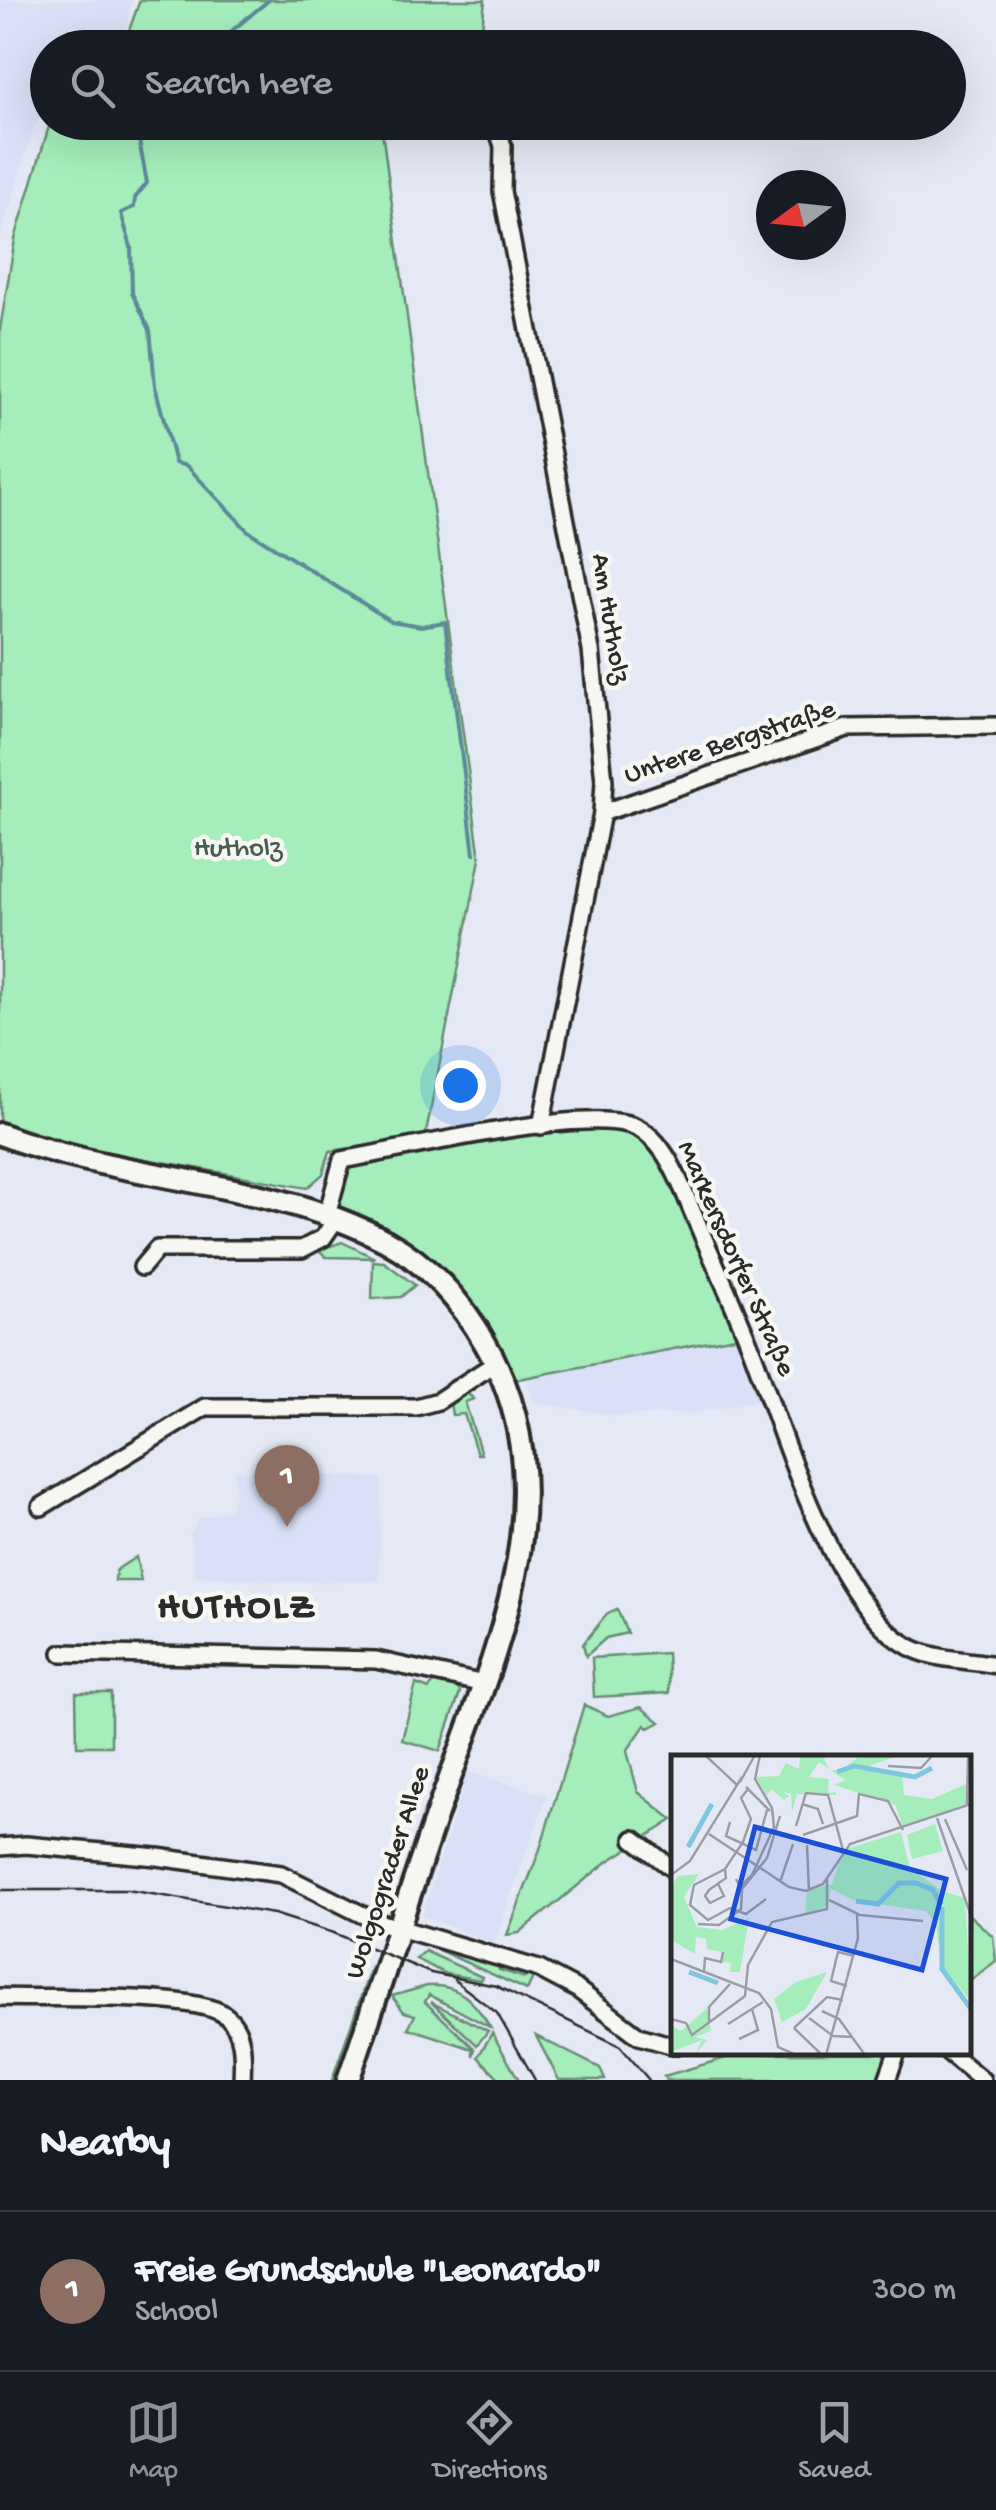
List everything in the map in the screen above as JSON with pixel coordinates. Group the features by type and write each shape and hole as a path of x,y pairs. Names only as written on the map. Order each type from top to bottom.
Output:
{"main road":[{"name":"Wolgograder Allee","path":"0,1134 53,1155 332,1217 388,1242 436,1278 470,1316 496,1362 520,1430 525,1519 518,1570 484,1684 348,2080"}],"street":[{"name":"Am Hutholz","path":"500,140 502,191 591,650 604,780 602,813 541,1126"},
{"name":"Untere Bergstraße","path":"602,813 847,728 996,726"},
{"name":"Markersdorfer Straße","path":"332,1217 342,1160 541,1126 614,1122 640,1128 654,1140 689,1205 752,1350 817,1526 845,1574 894,1635 914,1650 996,1665"},
{"path":"142,1267 157,1250 302,1248 323,1238 332,1217"},
{"path":"40,1507 205,1407 416,1407 438,1401 496,1362"},
{"path":"62,1653 376,1660 484,1684"},
{"path":"634,1840 671,1868"},
{"path":"0,1847 26,1845 157,1857 280,1874 375,1921 539,1969 576,1989 638,2036 671,2045"},
{"path":"0,1998 194,2002 226,2015 240,2038 242,2080"},
{"path":"887,2080 896,2055"},
{"path":"952,2055 982,2080"}],"shaded area":[{"path":"0,0 132,0 126,30 30,30 30,140 0,239"},
{"path":"740,1336 764,1399 694,1413 616,1416 533,1402 527,1377"},
{"path":"234,1470 381,1478 379,1581 281,1582 195,1576 190,1534 198,1519 230,1509 235,1496"},
{"path":"468,1772 547,1795 494,1943 422,1916"}],"green space":[{"path":"140,0 485,0 482,30 129,30"},
{"name":"Hutholz","path":"45,140 383,140 480,859 425,1138 330,1151 323,1174 307,1188 79,1147 0,1126 0,329 15,239"},
{"path":"599,1126 644,1137 685,1206 740,1336 508,1381 469,1305 336,1210 347,1166 540,1130"},
{"path":"342,1242 375,1258 326,1257 319,1250"},
{"path":"373,1261 384,1262 415,1285 401,1297 372,1299"},
{"path":"466,1392 474,1399 465,1402 481,1454 477,1454 464,1414 452,1415 450,1403"},
{"path":"136,1557 141,1581 115,1581 116,1570"},
{"path":"617,1609 627,1633 606,1638 586,1656 583,1644 608,1613"},
{"path":"667,1653 669,1693 594,1697 592,1658"},
{"path":"437,1679 458,1687 460,1693 440,1751 402,1740 416,1684 429,1689"},
{"path":"76,1693 111,1693 111,1746 77,1746"},
{"path":"584,1705 608,1716 641,1707 660,1722 649,1728 645,1725 627,1751 638,1792 671,1821 607,1862 519,1933 507,1935 539,1852"},
{"path":"971,1917 993,1936 996,1961 971,1980"},
{"path":"423,1943 501,1961 499,1970 525,1978 528,1970 535,1973 527,1990"},
{"path":"425,1951 482,1977 481,1980 446,1974 416,1959"},
{"path":"374,1965 340,2080 332,2080 371,1967"},
{"path":"427,1986 448,1988 465,1996 490,2027 429,1995 425,2002 475,2049 473,2056 473,2049 408,2028 415,2015 404,2012 392,1996"},
{"path":"431,2002 488,2031 477,2045"},
{"path":"492,2033 519,2080 501,2080 478,2057"},
{"path":"536,2036 600,2068 605,2080 559,2080"},
{"path":"736,2055 889,2055 885,2080 666,2080 664,2076"}],"waterway":[{"path":"233,30 269,0"},
{"path":"139,140 147,183 135,198 134,207 121,213 131,247 132,293 150,330 155,386 175,463 187,466 248,531 391,621 421,626 445,622 474,854"}],"tram line":[{"path":"0,1890 127,1890 274,1914 334,1933 431,1973 496,1986 620,2046 649,2080"},
{"path":"454,1980 497,2013 535,2080"}],"place":[{"name":"Freie Grundschule \"Leonardo\"","path":"287,1527"}],"district":[{"name":"HUTHOLZ","path":"237,1609"}]}
